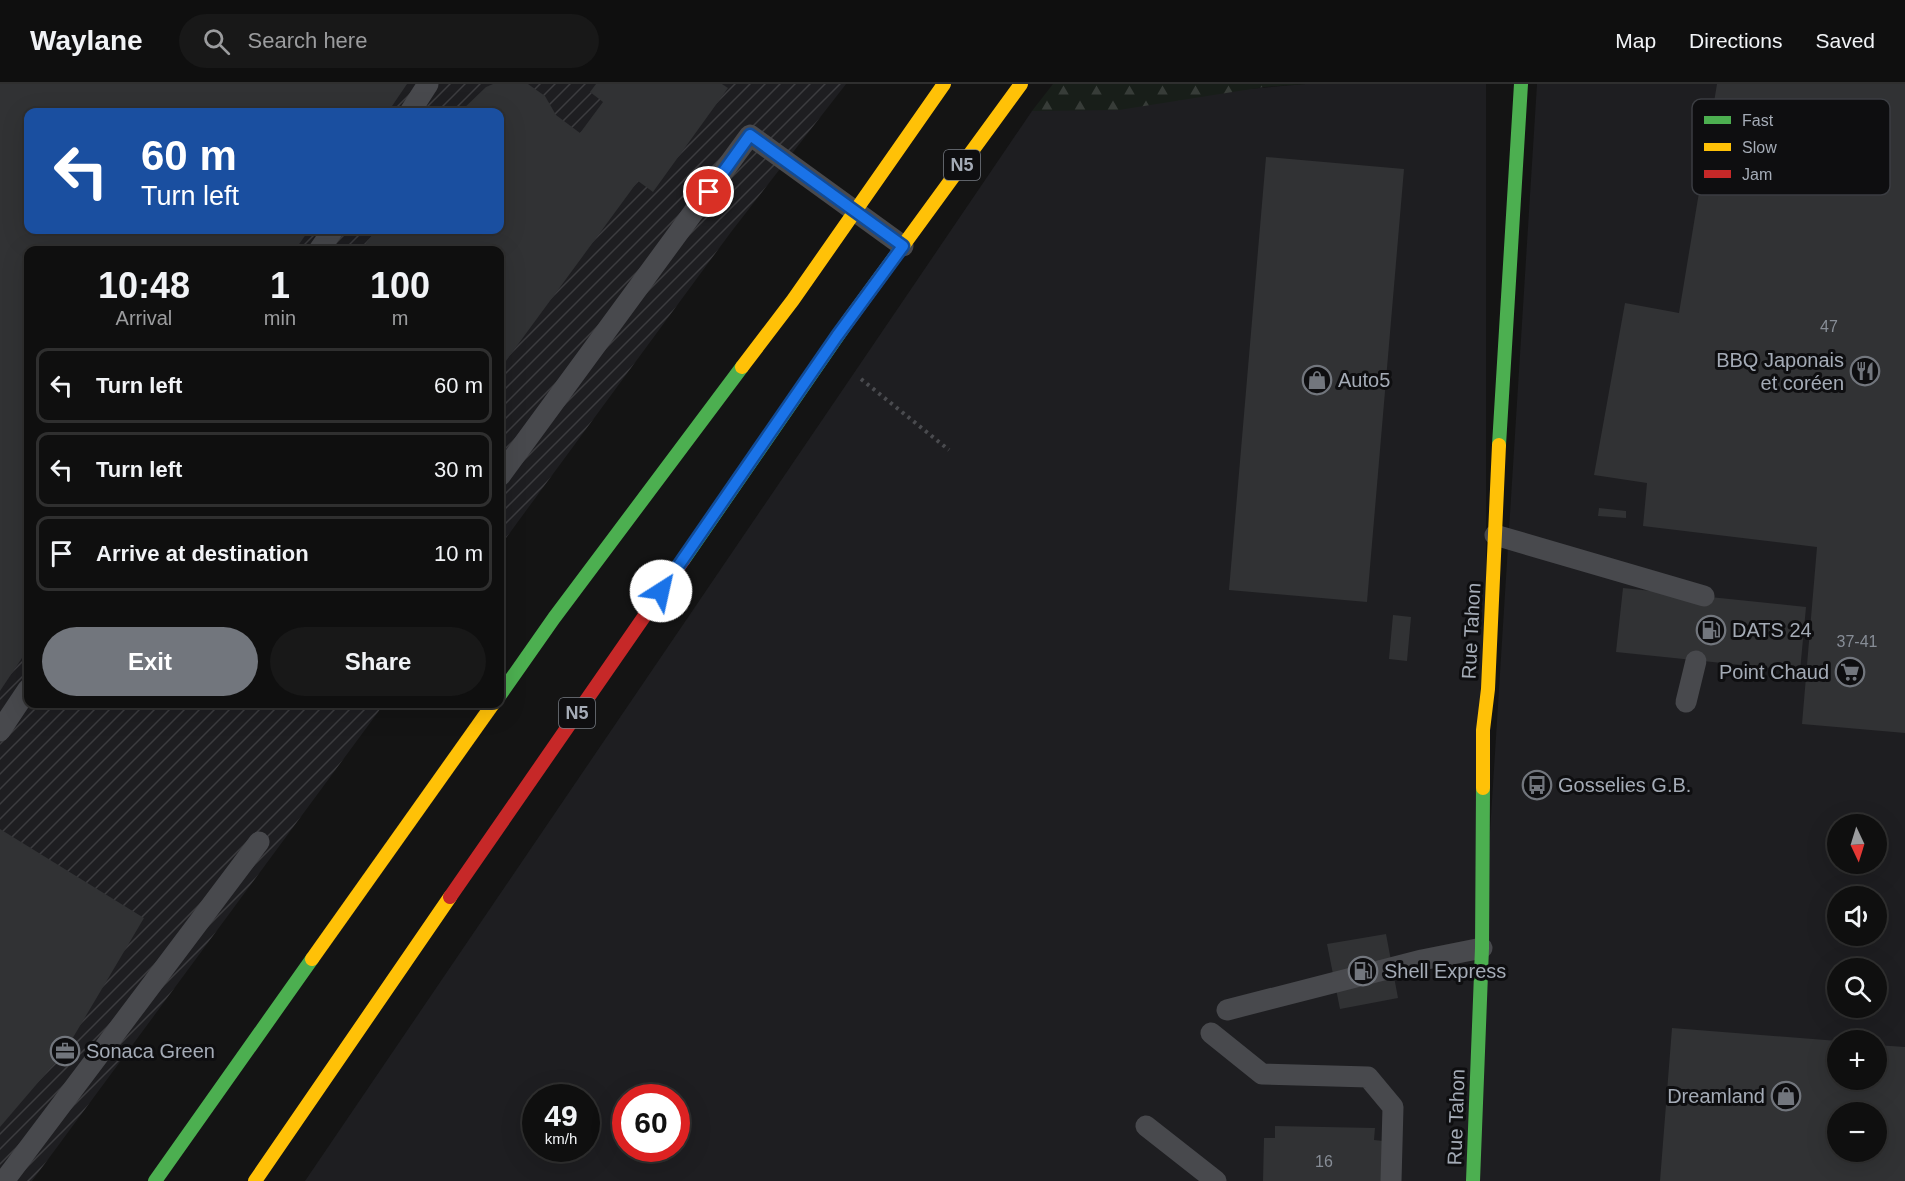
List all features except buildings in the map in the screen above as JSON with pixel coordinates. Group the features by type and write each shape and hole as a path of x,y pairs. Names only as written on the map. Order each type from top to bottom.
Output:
{"main road":[{"path":"504,689 554,618 793,300 944,84"},
{"name":"N5","path":"255,1181 837,336 1021,84"},
{"name":"Rue Tahon","path":"1473,1181 1482,948 1483,730 1488,689 1521,84"},
{"path":"155,1181 490,708"}],"lane":[{"path":"413,108 428,84"},
{"path":"504,471 750,135 903,246"},
{"path":"1495,535 1704,596"},
{"path":"1686,702 1696,661"},
{"path":"0,731 24,694"},
{"path":"4,1181 259,842"},
{"path":"1227,1010 1422,960 1482,948"},
{"path":"1211,1033 1262,1074 1368,1077 1393,1107 1391,1181"},
{"path":"1146,1126 1216,1181"}],"path":[{"path":"837,336 860,378 949,450"}],"shaded area":[{"path":"0,84 846,84 731,232 504,541 504,246 24,246 24,708 381,708 32,1181 0,1181"},
{"path":"1305,84 1486,84 1486,896 1537,84 1905,84 1905,1181 305,1181 1032,111"}],"green space":[{"path":"1053,84 1305,84 1264,87 1119,110 1032,111"}],"traffic: fast":[{"path":"1499,445 1521,84"},
{"path":"684,559 848,321"},
{"path":"504,689 554,618 742,367"},
{"path":"1473,1181 1482,948 1483,788"},
{"path":"155,1181 312,959"}],"traffic: slow":[{"path":"742,367 793,300 944,84"},
{"path":"848,321 1021,84"},
{"path":"1483,788 1483,730 1488,689 1499,445"},
{"path":"312,959 490,708"},
{"path":"255,1181 450,897"}],"traffic: jam":[{"path":"450,897 684,559"}],"place":[{"name":"BBQ Japonais et coréen","path":"1865,371"},
{"name":"Auto5","path":"1317,380"},
{"name":"DATS 24","path":"1711,630"},
{"name":"Point Chaud","path":"1850,672"},
{"name":"Gosselies G.B.","path":"1537,785"},
{"name":"Shell Express","path":"1363,971"},
{"name":"Sonaca Green","path":"65,1051"},
{"name":"Dreamland","path":"1786,1096"}],"route":[{"path":"661,591 837,336 903,246 750,135 709,192"}]}
